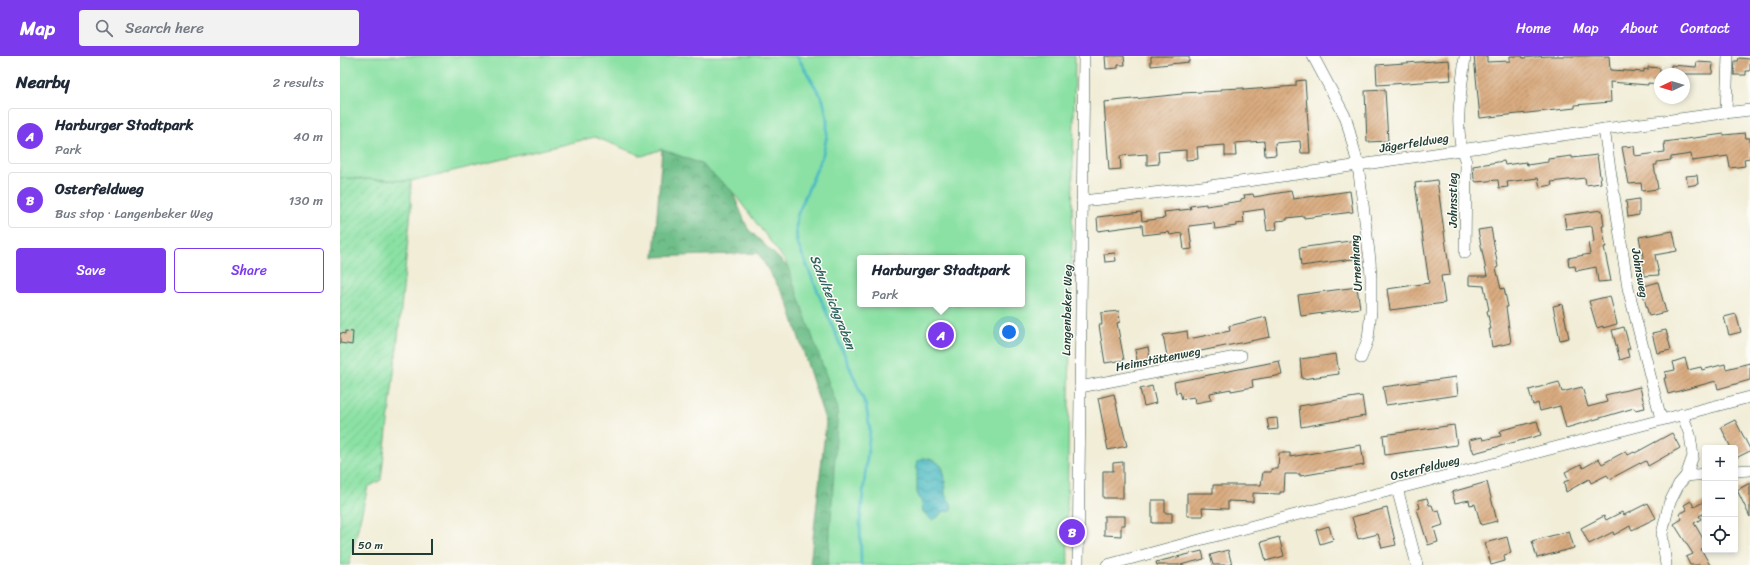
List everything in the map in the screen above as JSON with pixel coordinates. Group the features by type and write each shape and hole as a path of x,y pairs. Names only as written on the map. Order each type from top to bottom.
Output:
{"street":[{"name":"Langenbeker Weg","path":"1078,565 1084,56"},
{"name":"Urnenhang","path":"1313,56 1346,118 1358,165 1371,278 1371,311 1368,339 1361,358"},
{"name":"Johnsstieg","path":"1465,56 1458,130 1460,149 1466,162 1465,253"},
{"path":"1726,112 1728,56"},
{"name":"Jägerfeldweg","path":"1082,201 1146,195 1460,149 1726,112 1750,110"},
{"name":"Johnsweg","path":"1604,129 1628,288 1661,419"},
{"name":"Heimstättenweg","path":"1080,387 1240,356"},
{"name":"Osterfeldweg","path":"1107,565 1661,419 1750,397"},
{"path":"1666,565 1662,534 1669,504 1679,484 1686,476 1693,456 1689,430 1682,414"},
{"path":"1738,472 1750,470"},
{"path":"1686,476 1702,474"},
{"path":"1397,488 1417,565"}],"green space":[{"path":"340,56 1075,56 1067,517 1068,565 828,565 838,409 786,262 732,191 701,164 662,149 642,156 595,137 411,181 340,178"},
{"path":"662,149 701,164 732,191 748,229 789,268 850,432 840,565 810,565 826,423 788,303 758,253 654,257"},
{"path":"340,178 411,181 411,210 397,348 381,480 368,487 349,565 340,565"}],"water":[{"path":"922,458 930,459 936,462 943,469 945,494 952,505 951,510 942,512 938,517 932,520 923,512 922,503 917,493 917,462"}],"building":[{"path":"1105,56 1124,56 1125,65 1118,65 1118,68 1106,69"},
{"path":"1151,56 1189,56 1189,62 1151,66"},
{"path":"1474,56 1487,56 1487,62 1510,61 1510,56 1522,56 1523,58 1546,56 1609,56 1610,70 1644,72 1644,69 1648,70 1648,67 1660,68 1654,68 1654,84 1648,83 1648,85 1610,82 1611,102 1575,105 1575,108 1480,118"},
{"path":"1739,58 1750,59 1750,71 1746,71 1746,75 1734,75 1735,61 1738,61"},
{"path":"1449,60 1451,80 1377,85 1376,65"},
{"path":"1697,62 1713,63 1712,74 1690,74 1690,68 1671,68 1671,65 1696,67"},
{"path":"1305,80 1310,153 1301,153 1300,141 1275,143 1276,155 1265,156 1264,141 1235,143 1236,156 1225,156 1225,145 1197,147 1198,159 1186,160 1186,150 1158,152 1159,164 1147,165 1147,154 1120,156 1121,169 1109,170 1104,102 1182,93 1221,91 1221,89 1244,88 1244,90 1296,86 1296,81"},
{"path":"1385,90 1388,141 1367,142 1365,91"},
{"path":"1745,133 1746,138 1750,138 1750,158 1744,159 1745,166 1730,168 1728,156 1692,161 1691,154 1671,157 1671,160 1657,162 1657,165 1654,165 1658,189 1642,191 1641,183 1629,184 1622,147 1634,146 1635,156 1665,152 1664,142 1724,134"},
{"path":"1597,155 1601,183 1586,185 1585,178 1551,182 1552,185 1540,187 1538,178 1507,182 1508,187 1499,188 1498,180 1476,182 1474,179 1473,166 1504,161 1505,165 1526,162 1527,165 1548,162 1548,159"},
{"path":"1697,175 1698,184 1688,186 1686,176"},
{"path":"1437,180 1450,275 1441,276 1445,303 1390,310 1387,289 1429,283 1415,183"},
{"path":"1291,191 1293,199 1350,191 1353,212 1304,218 1304,216 1287,218 1287,220 1276,221 1277,229 1267,231 1264,209 1243,212 1244,223 1236,224 1236,226 1215,229 1214,223 1189,226 1192,249 1184,250 1182,233 1170,235 1169,232 1143,235 1142,225 1098,231 1097,217 1141,212 1142,221 1165,218 1164,212 1191,209 1190,206 1206,204 1206,206 1241,201 1241,199 1245,198 1244,195 1253,194 1254,197"},
{"path":"1639,199 1639,215 1628,217 1626,201"},
{"path":"1602,210 1604,226 1602,226 1606,247 1604,247 1611,281 1598,282 1596,267 1576,271 1575,266 1569,267 1568,258 1590,254 1588,243 1594,242 1592,226 1566,229 1564,215"},
{"path":"1491,228 1498,267 1496,268 1501,289 1504,288 1508,307 1506,307 1511,343 1492,347 1489,329 1491,329 1487,311 1489,310 1484,286 1469,285 1469,276 1487,276 1478,230"},
{"path":"1673,231 1677,251 1655,255 1659,275 1644,276 1642,262 1644,262 1639,237"},
{"path":"1357,240 1360,258 1301,266 1299,248"},
{"path":"1115,253 1116,261 1105,262 1104,254"},
{"path":"1658,282 1666,312 1649,316 1641,287"},
{"path":"1357,287 1360,308 1301,316 1298,295"},
{"path":"1610,296 1617,324 1597,328 1589,301"},
{"path":"1562,304 1569,338 1560,340 1553,306"},
{"path":"1119,311 1120,322 1117,323 1124,360 1105,363 1099,325 1102,325 1101,313"},
{"path":"1736,314 1741,332 1729,335 1724,317"},
{"path":"1266,317 1270,337 1181,355 1182,359 1168,361 1163,335 1187,331 1188,339 1230,331 1229,326"},
{"path":"1624,327 1630,349 1627,349 1629,357 1620,360 1612,330"},
{"path":"1666,330 1671,350 1657,353 1652,333"},
{"path":"345,331 353,332 352,345 340,343 340,333 345,334"},
{"path":"1148,347 1151,363 1138,365 1135,350"},
{"path":"1336,354 1339,374 1302,379 1300,359"},
{"path":"1685,358 1688,370 1701,367 1702,370 1725,364 1726,369 1750,363 1750,380 1718,389 1716,381 1668,394 1664,378 1666,378 1665,372 1675,370 1673,362"},
{"path":"1279,361 1282,375 1252,380 1253,387 1210,393 1211,400 1195,403 1194,397 1182,399 1180,392 1176,393 1174,382"},
{"path":"1456,377 1458,395 1386,405 1383,387"},
{"path":"1559,382 1562,392 1582,387 1588,407 1607,402 1605,395 1640,387 1645,408 1635,410 1634,408 1566,428 1560,406 1540,411 1538,403 1533,405 1529,390"},
{"path":"1152,386 1156,403 1144,406 1140,389"},
{"path":"1114,394 1127,446 1108,450 1098,398"},
{"path":"1362,396 1365,416 1301,427 1299,406"},
{"path":"1277,418 1278,429 1269,430 1267,419"},
{"path":"1735,420 1750,451 1738,457 1738,445 1730,445 1721,427"},
{"path":"1537,421 1541,435 1474,453 1471,448 1469,440 1482,437 1483,440 1501,436 1500,432 1502,430"},
{"path":"1454,425 1457,445 1385,455 1383,435"},
{"path":"1672,433 1680,448 1648,466 1646,461 1610,479 1607,475 1591,483 1589,479 1566,492 1564,482 1569,480 1565,472 1581,464 1583,468 1599,459 1602,464 1626,451 1628,455 1634,452 1635,453"},
{"path":"1361,445 1364,465 1300,476 1300,474 1285,474 1284,492 1280,492 1280,494 1253,493 1253,502 1228,501 1228,509 1202,508 1203,516 1187,516 1187,493 1213,493 1213,485 1261,485 1263,472 1271,472 1271,469 1278,469 1279,453 1290,453 1290,457"},
{"path":"1123,462 1123,498 1103,498 1103,471 1113,471 1113,463"},
{"path":"1487,482 1497,521 1481,525 1475,504 1470,505 1469,500 1455,503 1452,492"},
{"path":"1750,483 1750,517 1738,492 1738,489"},
{"path":"1427,498 1429,505 1432,505 1434,511 1439,510 1443,525 1434,528 1438,542 1428,545 1417,509 1420,508 1418,500"},
{"path":"1152,500 1165,500 1165,513 1172,513 1172,523 1152,523"},
{"path":"1691,501 1694,507 1702,503 1702,514 1699,516 1701,519 1694,523 1702,537 1702,553 1710,565 1690,565 1686,557 1693,554 1674,524 1682,519 1679,514 1687,510 1684,505"},
{"path":"1648,503 1656,518 1632,530 1630,526 1614,535 1613,532 1589,544 1581,528 1604,516 1606,520 1622,512 1624,515"},
{"path":"1387,508 1396,545 1382,548 1378,534 1358,539 1352,517"},
{"path":"1104,516 1125,516 1125,525 1121,525 1121,536 1104,535"},
{"path":"1329,526 1333,540 1320,544 1316,530"},
{"path":"1569,531 1574,548 1537,558 1532,541"},
{"path":"1279,537 1284,556 1266,561 1261,542"},
{"path":"1507,537 1511,553 1504,555 1505,561 1491,565 1485,543"},
{"path":"1228,550 1232,565 1213,565 1210,555"},
{"path":"1202,551 1204,559 1180,565 1157,565 1156,562"}],"waterway":[{"name":"Schulteichgraben","path":"797,56 823,100 827,118 827,135 823,154 797,216 797,242 866,406 870,430 860,521 861,565"}],"place":[{"name":"Harburger Stadtpark","path":"941,335"},
{"name":"Osterfeldweg","path":"1072,532"}]}
